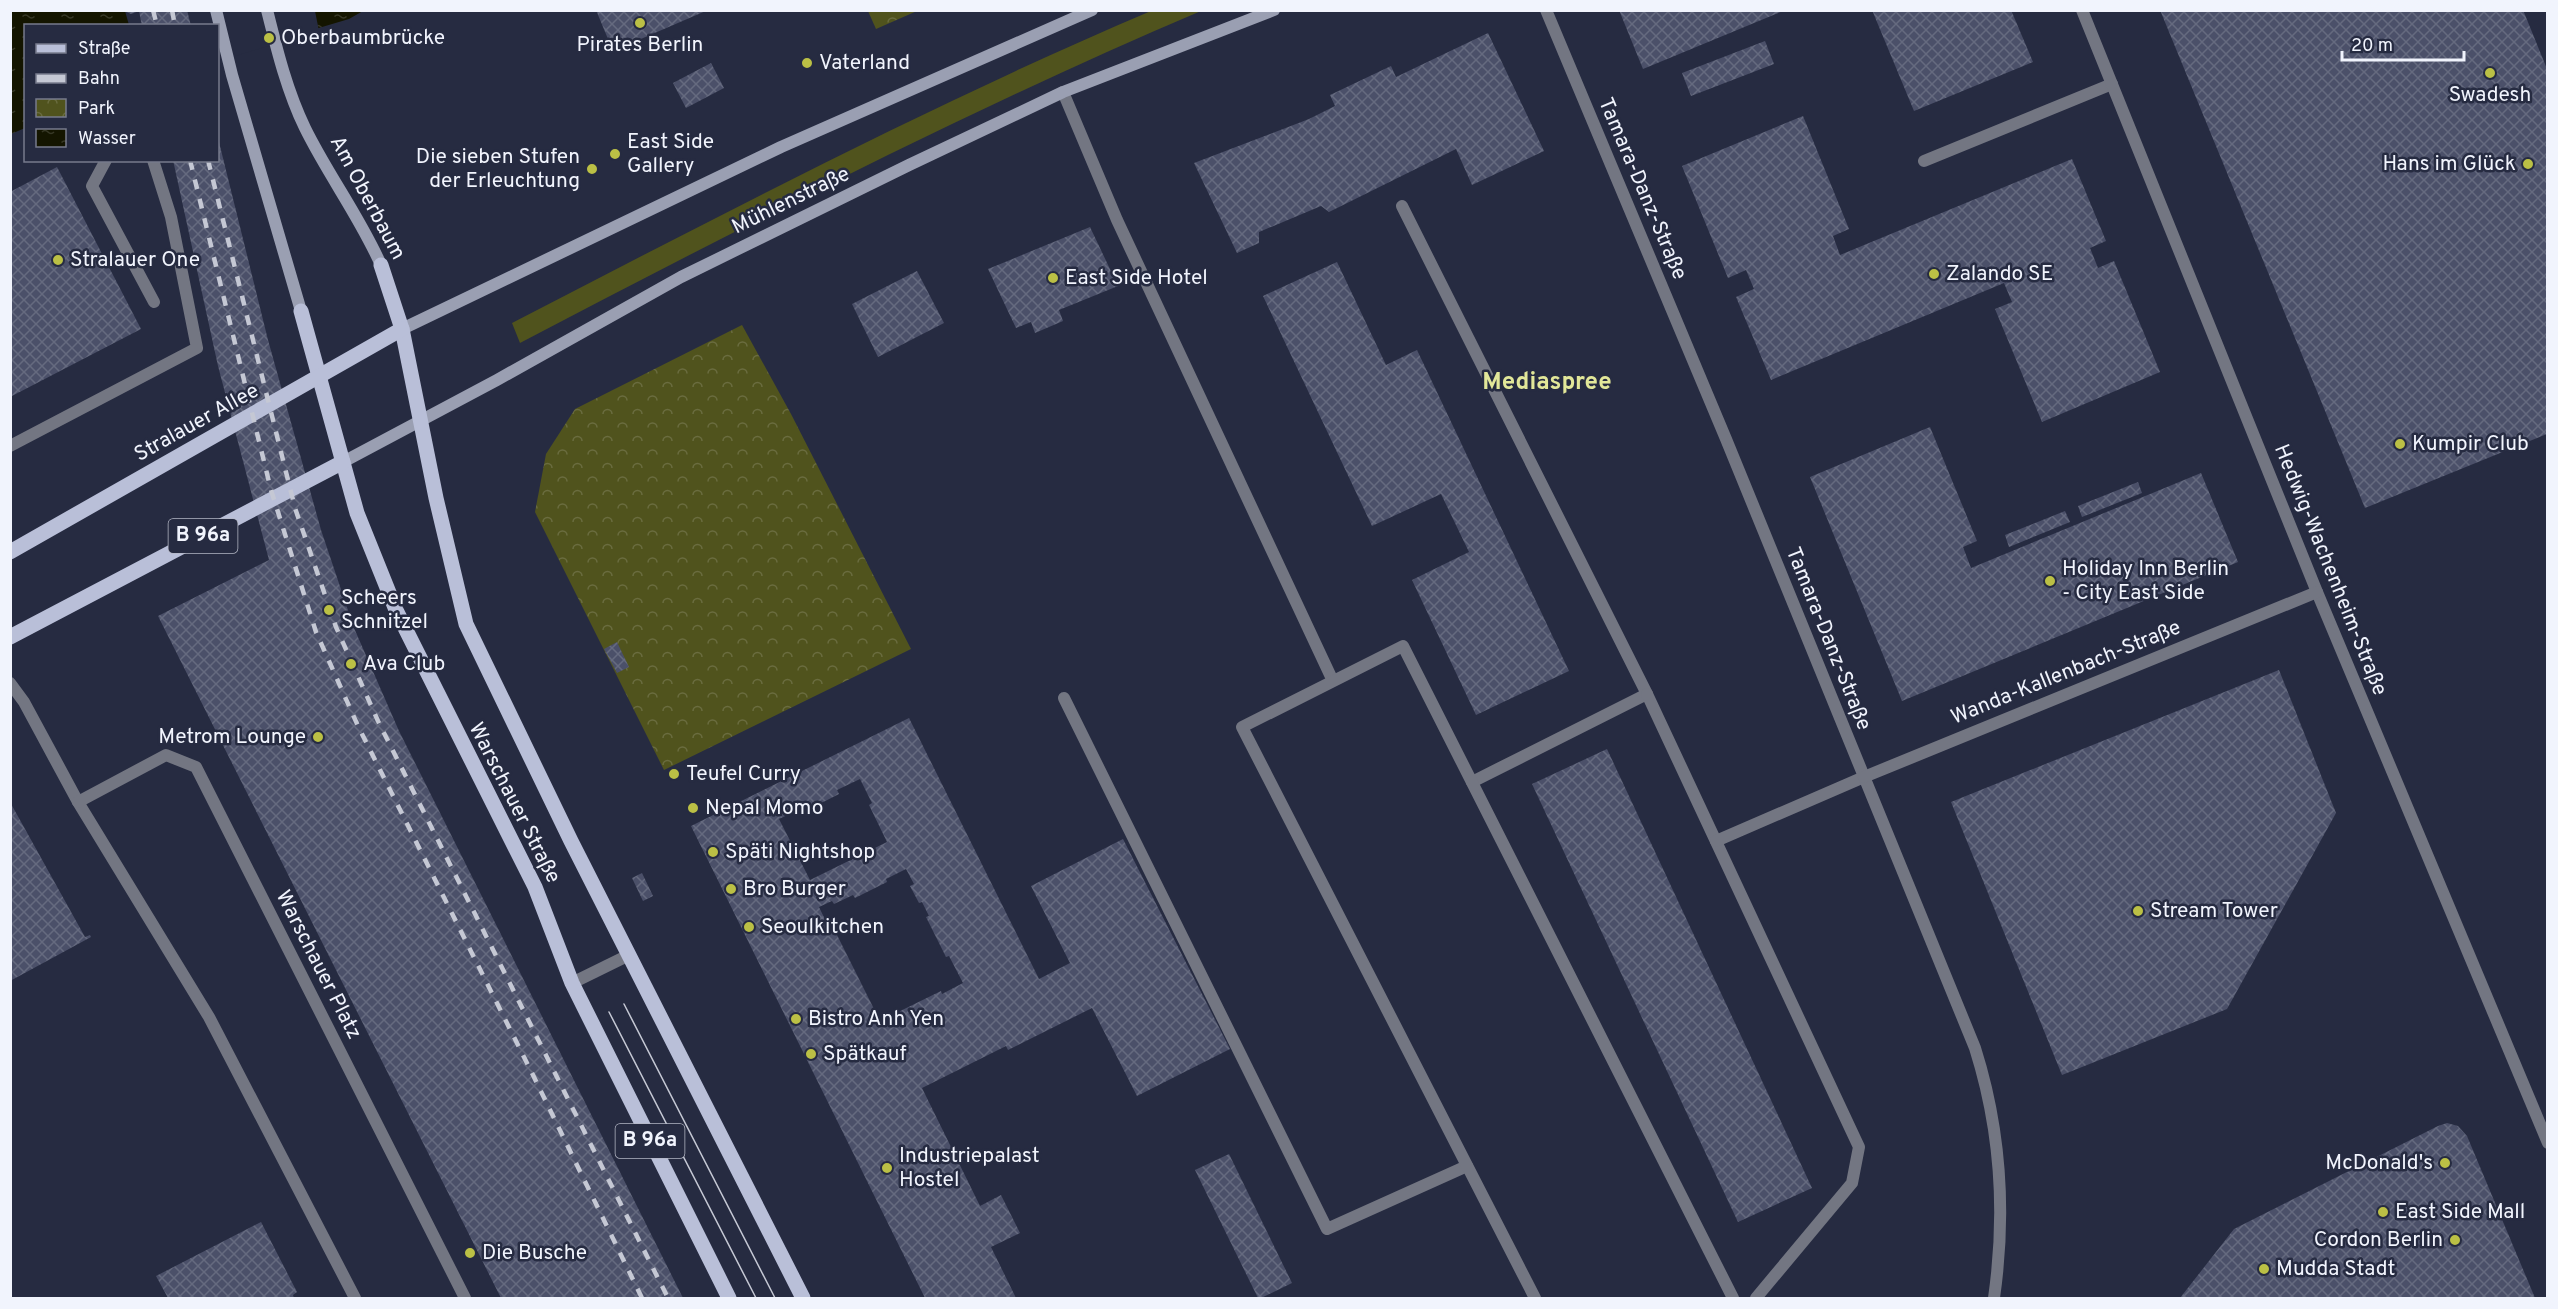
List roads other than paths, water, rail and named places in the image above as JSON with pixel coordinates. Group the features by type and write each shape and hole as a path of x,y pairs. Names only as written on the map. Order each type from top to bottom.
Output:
{"main road":[{"path":"216,10 232,75 301,311"},
{"name":"Am Oberbaum","path":"267,10 280,62 305,128 372,244 381,265 402,329 436,498"},
{"path":"402,329 780,147 1092,10"},
{"name":"Mühlenstraße","path":"342,462 420,422 681,278 909,165 1063,92 1274,10"},
{"name":"Warschauer Straße","path":"301,311 342,462 367,540 396,610 534,887 572,983 729,1299"},
{"name":"Stralauer Allee","path":"10,552 281,400 320,375 402,329"},
{"name":"B 96a","path":"10,637 342,462"},
{"name":"Warschauer Straße","path":"436,498 459,601 477,650 802,1299"}],"street":[{"name":"Tamara-Danz-Straße","path":"1546,10 1726,439 1982,1070 1993,1119 2002,1213 2000,1254 1994,1299"},
{"name":"Hedwig-Wachenheim-Straße","path":"2082,10 2317,592 2547,1143"},
{"path":"1924,161 2112,84"},
{"path":"1063,92 1116,220 1332,679"},
{"path":"105,162 92,186 154,302"},
{"path":"10,446 197,348 171,217 154,162"},
{"path":"1402,206 1647,694 1859,1147 1852,1183 1756,1299"},
{"name":"Wanda-Kallenbach-Straße","path":"1716,841 1864,777 2317,592"},
{"path":"1535,1299 1242,727 1332,679 1403,646 1733,1299"},
{"path":"10,683 24,702 78,802 209,1017 355,1299"},
{"path":"1472,782 1647,694"},
{"path":"1064,698 1327,1229 1467,1166"},
{"name":"Warschauer Platz","path":"78,802 166,755 196,767 465,1299"},
{"path":"572,983 629,956"}],"water":[{"path":"10,11 363,11 349,19 219,58 219,24 24,24 24,128 11,134"}],"tram line":[{"path":"624,1004 775,1298"},
{"path":"609,1012 756,1298"}],"railway":[{"path":"153,10 156,24"},
{"path":"172,10 175,24"},
{"path":"190,162 271,490 316,632 358,726 642,1298"},
{"path":"208,162 295,508 336,627 378,721 668,1298"}],"place":[{"name":"Pirates Berlin","path":"640,23"},
{"name":"Oberbaumbrücke","path":"269,38"},
{"name":"Vaterland","path":"807,63"},
{"name":"Swadesh","path":"2490,73"},
{"name":"East Side Gallery","path":"615,154"},
{"name":"Hans im Glück","path":"2528,164"},
{"name":"Die sieben Stufen der Erleuchtung","path":"592,169"},
{"name":"Stralauer One","path":"58,260"},
{"name":"Zalando SE","path":"1934,274"},
{"name":"East Side Hotel","path":"1053,278"},
{"name":"Kumpir Club","path":"2400,444"},
{"name":"Holiday Inn Berlin - City East Side","path":"2050,581"},
{"name":"Scheers Schnitzel","path":"329,610"},
{"name":"Ava Club","path":"351,664"},
{"name":"Metrom Lounge","path":"318,737"},
{"name":"Teufel Curry","path":"674,774"},
{"name":"Nepal Momo","path":"693,808"},
{"name":"Späti Nightshop","path":"713,852"},
{"name":"Bro Burger","path":"731,889"},
{"name":"Stream Tower","path":"2138,911"},
{"name":"Seoulkitchen","path":"749,927"},
{"name":"Bistro Anh Yen","path":"796,1019"},
{"name":"Spätkauf","path":"811,1054"},
{"name":"McDonald's","path":"2445,1163"},
{"name":"Industriepalast Hostel","path":"887,1168"},
{"name":"East Side Mall","path":"2383,1212"},
{"name":"Cordon Berlin","path":"2455,1240"},
{"name":"Die Busche","path":"470,1253"},
{"name":"Mudda Stadt","path":"2264,1269"}],"district":[{"name":"Mediaspree","path":"1547,383"}]}
